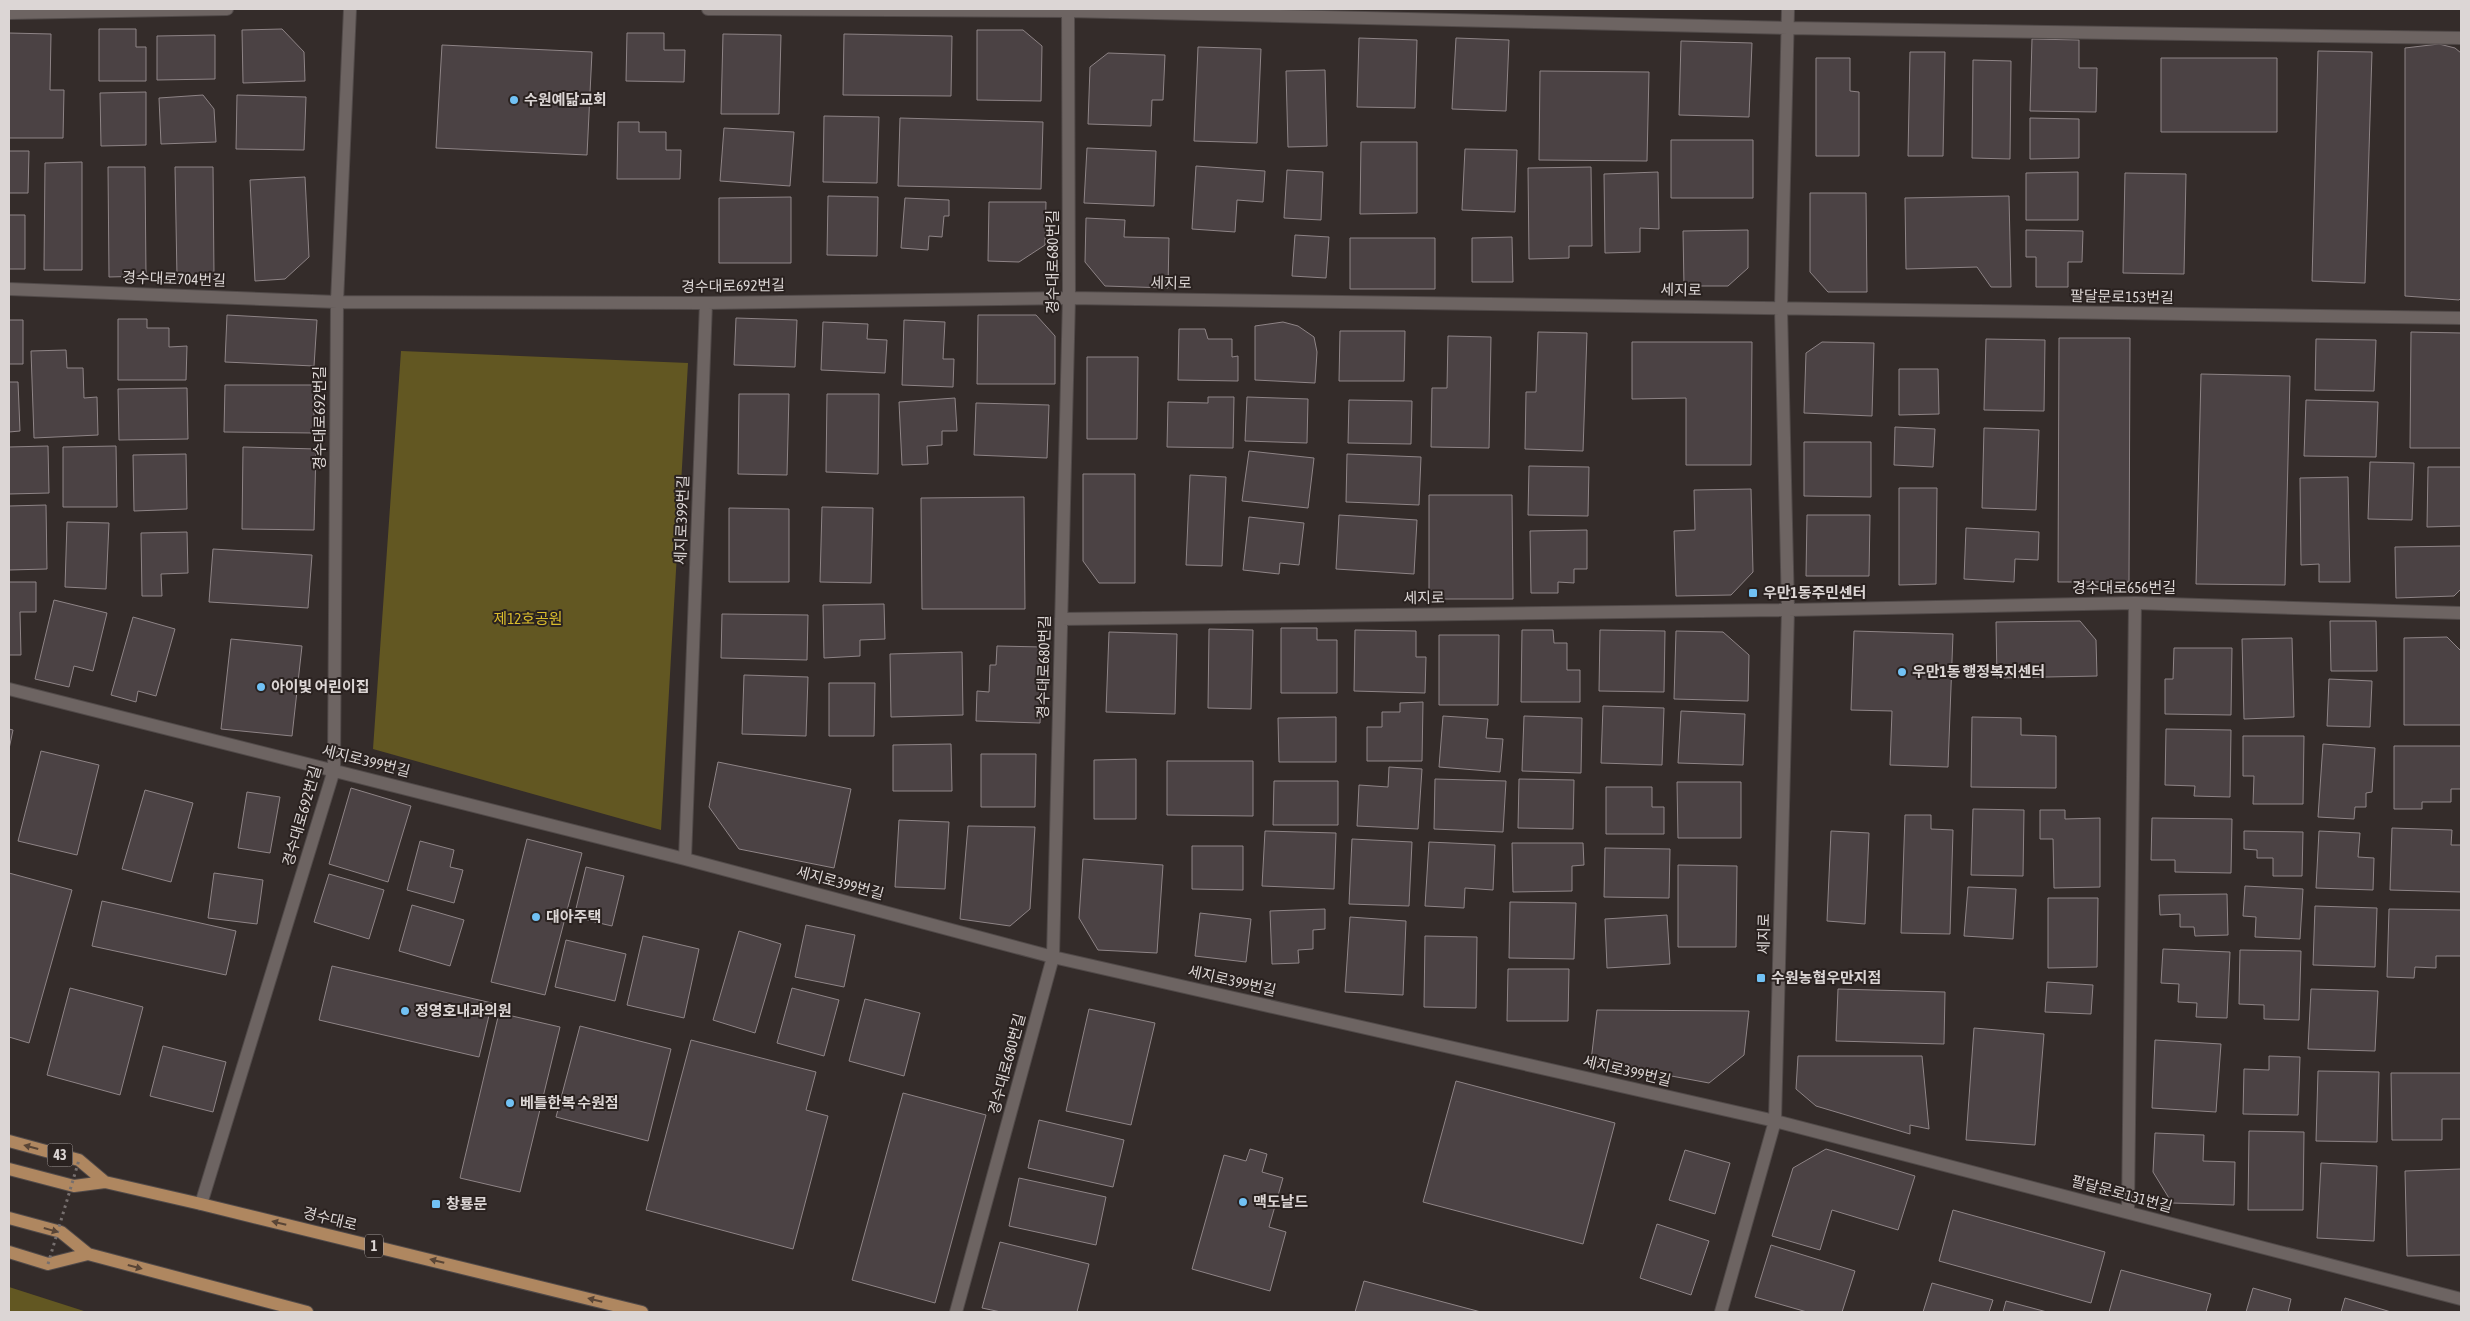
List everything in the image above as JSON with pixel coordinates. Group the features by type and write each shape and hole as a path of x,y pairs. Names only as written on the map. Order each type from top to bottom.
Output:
{"main road":[{"name":"43","path":"9,1141 79,1160 105,1182"},
{"name":"경수대로","path":"9,1169 74,1186 105,1182 642,1312"},
{"path":"9,1218 61,1232 88,1254 307,1312"},
{"path":"9,1252 48,1264 88,1254"}],"street":[{"path":"9,12 227,9"},
{"name":"경수대로692번길","path":"202,1204 334,770 337,302 350,9"},
{"path":"708,9 1068,10 1787,28 2461,38"},
{"name":"세지로","path":"1721,1312 1775,1121 1788,610 1782,308 1788,9"},
{"name":"경수대로680번길","path":"956,1312 1053,957 1069,298 1068,10"},
{"name":"경수대로704번길","path":"9,289 337,302"},
{"name":"경수대로692번길","path":"337,302 706,303 1069,298"},
{"name":"세지로","path":"1069,298 1782,308"},
{"name":"세지로399번길","path":"685,859 706,303"},
{"name":"팔달문로153번길","path":"1782,308 2461,318"},
{"path":"2128,1212 2135,603"},
{"name":"경수대로656번길","path":"1788,610 2135,603 2461,613"},
{"name":"세지로","path":"1061,619 1788,610"},
{"name":"세지로399번길","path":"9,689 685,859 1053,957 1775,1121"},
{"name":"팔달문로131번길","path":"1775,1121 2461,1299"}],"path":[{"path":"48,1264 79,1160"}],"green space":[{"name":"제12호공원","path":"401,351 688,363 661,830 373,749"},
{"path":"9,1287 87,1312 9,1312"}],"building":[{"path":"99,29 136,29 136,47 146,47 146,81 99,81"},
{"path":"282,29 304,52 305,81 243,83 242,30"},
{"path":"977,30 1023,30 1042,46 1041,101 977,100"},
{"path":"9,33 51,34 50,90 64,90 63,138 9,138"},
{"path":"627,33 664,33 664,50 685,50 684,82 626,81"},
{"path":"723,34 781,35 779,114 721,114"},
{"path":"844,34 952,36 951,96 843,95"},
{"path":"215,35 215,79 157,80 157,36"},
{"path":"1359,38 1417,40 1415,108 1357,107"},
{"path":"1456,38 1509,40 1506,111 1452,109"},
{"path":"2032,39 2079,40 2079,68 2097,68 2096,112 2030,111"},
{"path":"1681,41 1752,43 1749,117 1679,115"},
{"path":"2439,44 2455,48 2461,53 2461,298 2459,300 2405,296 2405,48"},
{"name":"수원예닮교회","path":"442,45 592,52 587,155 436,148"},
{"path":"1198,47 1261,49 1257,143 1194,141"},
{"path":"2318,51 2372,52 2365,283 2312,281"},
{"path":"1910,52 1945,52 1943,156 1908,156"},
{"path":"1108,53 1165,55 1163,100 1152,100 1151,126 1088,124 1090,67"},
{"path":"1816,58 1850,58 1850,91 1859,92 1859,156 1816,156"},
{"path":"2161,58 2277,58 2277,132 2161,132"},
{"path":"1973,60 2011,61 2010,159 1972,158"},
{"path":"1325,70 1327,146 1288,147 1286,71"},
{"path":"1540,71 1649,72 1647,161 1539,160"},
{"path":"146,92 146,145 101,146 100,93"},
{"path":"203,95 214,109 216,142 161,144 159,98"},
{"path":"237,95 306,97 304,150 236,149"},
{"path":"824,116 879,117 877,183 823,182"},
{"path":"900,118 1043,122 1041,189 898,186"},
{"path":"2030,118 2079,119 2079,158 2030,159"},
{"path":"618,122 639,122 639,132 666,132 666,150 681,150 680,179 617,179"},
{"path":"724,128 794,132 790,186 720,181"},
{"path":"1671,140 1753,140 1753,198 1671,198"},
{"path":"1361,142 1417,142 1417,213 1360,214"},
{"path":"1087,148 1156,151 1154,206 1084,203"},
{"path":"1465,149 1517,150 1515,212 1462,210"},
{"path":"9,151 29,151 28,193 9,193"},
{"path":"82,162 82,270 44,270 45,163"},
{"path":"1196,166 1265,171 1263,202 1237,200 1235,232 1192,229"},
{"path":"108,167 145,167 146,276 109,277"},
{"path":"175,167 213,167 214,276 177,277"},
{"path":"1591,167 1592,246 1569,246 1569,258 1529,259 1528,168"},
{"path":"1287,170 1323,172 1321,220 1284,218"},
{"path":"1658,172 1659,229 1640,228 1640,252 1605,253 1604,174"},
{"path":"2078,172 2078,220 2026,220 2026,173"},
{"path":"2125,173 2186,174 2184,274 2123,273"},
{"path":"305,177 309,257 285,279 255,281 250,180"},
{"path":"1810,193 1866,193 1867,292 1828,292 1810,272"},
{"path":"828,196 878,197 877,256 827,255"},
{"path":"2009,196 2011,287 1991,287 1977,267 1906,269 1905,198"},
{"path":"791,197 791,263 719,263 719,198"},
{"path":"905,198 949,200 949,216 944,216 942,237 929,236 928,250 901,248"},
{"path":"989,202 1046,202 1045,245 1019,262 988,261"},
{"path":"9,215 25,215 25,269 9,269"},
{"path":"1086,218 1125,220 1124,237 1169,238 1168,288 1105,286 1085,262"},
{"path":"1748,230 1748,268 1728,286 1684,286 1683,231"},
{"path":"2026,230 2083,231 2082,262 2068,262 2068,287 2036,287 2036,257 2026,257"},
{"path":"1295,235 1329,237 1326,278 1292,276"},
{"path":"1512,237 1513,282 1472,282 1472,238"},
{"path":"1350,238 1435,238 1435,289 1350,289"},
{"path":"227,315 317,320 314,366 225,362"},
{"path":"978,315 1036,315 1055,336 1055,384 977,384"},
{"path":"736,318 797,320 795,367 734,365"},
{"path":"118,319 147,319 147,328 169,328 169,347 187,346 186,380 118,380"},
{"path":"9,320 23,320 23,364 9,364"},
{"path":"904,320 945,322 943,359 954,359 953,387 902,385"},
{"path":"823,322 868,324 867,339 887,340 885,373 821,370"},
{"path":"1283,322 1298,326 1314,337 1317,352 1315,383 1255,380 1255,326"},
{"path":"1179,329 1205,329 1208,339 1232,339 1232,357 1238,356 1238,381 1178,380"},
{"path":"1340,331 1405,331 1404,381 1339,381"},
{"path":"1538,332 1587,333 1583,451 1525,449 1526,392 1536,392"},
{"path":"2411,332 2461,333 2461,448 2410,448"},
{"path":"1448,336 1491,337 1489,448 1431,447 1432,388 1447,388"},
{"path":"2059,338 2130,338 2129,582 2058,582"},
{"path":"1986,339 2045,340 2044,411 1984,410"},
{"path":"2316,339 2376,340 2374,391 2315,390"},
{"path":"1632,342 1752,342 1751,465 1686,465 1686,398 1632,399"},
{"path":"1822,342 1874,343 1872,416 1804,413 1806,353"},
{"path":"66,350 67,368 83,368 84,398 97,397 98,435 34,438 31,351"},
{"path":"1087,357 1138,357 1137,439 1087,439"},
{"path":"1899,369 1938,369 1939,414 1899,415"},
{"path":"2201,374 2290,376 2285,585 2196,584"},
{"path":"9,382 18,382 20,431 9,432"},
{"path":"225,385 314,385 314,433 224,432"},
{"path":"187,388 188,439 119,440 118,389"},
{"path":"739,394 789,394 787,475 738,474"},
{"path":"827,394 879,394 878,474 826,472"},
{"path":"1208,397 1234,397 1233,448 1167,447 1168,402 1208,403"},
{"path":"1247,397 1308,399 1307,443 1245,441"},
{"path":"955,398 957,431 942,431 942,445 927,446 928,464 902,465 899,402"},
{"path":"1349,400 1412,401 1411,444 1348,443"},
{"path":"2306,400 2378,402 2376,457 2304,456"},
{"path":"976,403 1049,405 1047,458 974,455"},
{"path":"1895,427 1935,429 1933,467 1894,465"},
{"path":"1984,428 2039,430 2036,510 1982,508"},
{"path":"1804,442 1871,442 1871,497 1804,496"},
{"path":"48,446 49,493 9,494 9,447"},
{"path":"116,446 117,507 63,507 63,447"},
{"path":"243,447 316,449 314,530 242,529"},
{"path":"1249,451 1314,458 1308,508 1242,501"},
{"path":"186,454 187,509 134,511 133,455"},
{"path":"1347,454 1421,457 1419,505 1346,502"},
{"path":"2370,462 2414,463 2412,520 2368,519"},
{"path":"1529,466 1589,467 1588,516 1528,515"},
{"path":"2428,467 2461,467 2461,526 2427,527"},
{"path":"1083,474 1135,474 1135,583 1099,583 1083,561"},
{"path":"1190,475 1226,477 1222,566 1186,565"},
{"path":"2348,477 2350,582 2319,582 2319,564 2301,565 2300,478"},
{"path":"1899,488 1937,488 1936,584 1899,585"},
{"path":"1751,489 1753,572 1731,595 1676,596 1674,531 1695,530 1694,490"},
{"path":"1429,495 1512,495 1513,599 1429,599"},
{"path":"1024,497 1025,609 922,609 921,498"},
{"path":"46,505 47,569 9,570 9,506"},
{"path":"822,507 873,508 871,583 820,582"},
{"path":"729,508 789,509 789,582 729,582"},
{"path":"1339,515 1417,520 1414,574 1336,569"},
{"path":"1807,515 1870,515 1869,576 1806,576"},
{"path":"1249,517 1304,523 1299,565 1280,563 1279,574 1243,570"},
{"path":"67,522 109,523 106,589 65,587"},
{"path":"1966,528 2039,532 2038,560 2015,559 2014,582 1964,579"},
{"path":"1587,530 1587,569 1574,569 1574,583 1558,582 1558,593 1531,593 1530,531"},
{"path":"187,532 188,573 161,574 162,596 142,596 141,533"},
{"path":"2461,546 2461,589 2454,596 2396,598 2395,547"},
{"path":"213,549 312,555 308,608 209,602"},
{"path":"9,582 36,582 36,612 20,612 21,655 9,655"},
{"path":"54,600 107,613 93,671 74,666 69,687 35,679"},
{"path":"884,604 885,639 860,640 860,656 824,658 823,605"},
{"path":"722,614 808,615 807,660 721,658"},
{"path":"133,617 175,629 156,696 138,691 136,702 111,695"},
{"path":"2080,621 2096,640 2097,676 1997,678 1996,622"},
{"path":"2330,621 2376,621 2377,671 2331,671"},
{"path":"1281,628 1317,628 1317,640 1337,640 1337,693 1281,693"},
{"path":"1209,629 1253,630 1251,709 1208,708"},
{"path":"1355,630 1416,631 1416,657 1426,657 1425,693 1354,691"},
{"path":"1522,630 1553,630 1554,643 1567,643 1567,670 1580,670 1580,702 1521,702"},
{"path":"1600,630 1665,631 1664,692 1599,691"},
{"path":"1676,631 1723,632 1749,655 1748,701 1674,699"},
{"name":"우만1동 행정복지센터","path":"1854,631 1953,634 1948,767 1890,765 1892,711 1851,710"},
{"path":"1109,632 1177,634 1175,714 1106,712"},
{"path":"1439,635 1499,635 1498,705 1439,705"},
{"path":"2447,637 2461,651 2461,725 2404,725 2404,638"},
{"path":"2292,638 2294,717 2244,719 2242,639"},
{"name":"아이빛 어린이집","path":"231,639 302,646 292,736 221,729"},
{"path":"997,646 1043,647 1040,723 976,721 977,691 989,692 990,665 996,665"},
{"path":"2174,648 2232,648 2231,715 2165,714 2165,679 2173,679"},
{"path":"962,652 963,715 891,717 890,654"},
{"path":"744,675 808,677 806,736 742,734"},
{"path":"2329,679 2372,681 2370,727 2327,726"},
{"path":"829,683 875,683 874,736 829,736"},
{"path":"1423,702 1422,761 1367,761 1367,727 1382,727 1382,712 1400,712 1400,703"},
{"path":"1603,706 1664,708 1662,765 1601,763"},
{"path":"1681,711 1745,714 1743,765 1678,763"},
{"path":"1443,716 1488,719 1486,738 1503,739 1500,772 1439,767"},
{"path":"1524,716 1582,718 1581,773 1522,771"},
{"path":"1336,717 1336,762 1279,762 1278,718"},
{"path":"1972,717 2021,718 2021,735 2056,736 2056,788 1971,787"},
{"path":"9,729 13,730 9,749"},
{"path":"2166,729 2231,730 2230,797 2194,796 2195,786 2165,785"},
{"path":"2243,736 2304,736 2303,804 2253,804 2254,776 2243,776"},
{"path":"951,744 952,791 893,791 893,745"},
{"path":"2323,744 2375,748 2372,792 2366,793 2366,807 2355,807 2354,819 2318,817"},
{"path":"2394,746 2461,746 2461,789 2451,789 2451,802 2422,802 2422,809 2394,809"},
{"path":"41,751 99,765 77,855 18,841"},
{"path":"981,754 1036,754 1035,807 981,807"},
{"path":"1136,759 1136,819 1094,819 1094,760"},
{"path":"1167,761 1253,761 1253,816 1167,815"},
{"path":"718,762 851,789 834,868 739,849 709,807"},
{"path":"1389,767 1422,769 1418,829 1357,826 1359,785 1388,787"},
{"path":"1435,779 1506,781 1503,832 1434,829"},
{"path":"1519,779 1574,780 1573,829 1518,828"},
{"path":"1274,781 1338,781 1338,825 1273,825"},
{"path":"1677,782 1741,782 1741,838 1678,838"},
{"path":"1606,787 1652,787 1652,807 1664,807 1664,834 1606,834"},
{"path":"351,788 411,806 388,882 329,864"},
{"path":"145,790 193,803 171,882 122,869"},
{"path":"247,792 280,797 270,853 238,848"},
{"path":"1973,809 2024,810 2023,876 1971,875"},
{"path":"2040,810 2065,810 2065,819 2100,818 2100,887 2054,888 2053,839 2040,839"},
{"path":"1905,815 1931,815 1931,829 1953,830 1950,934 1901,933"},
{"path":"2152,818 2232,819 2231,873 2175,872 2175,860 2151,860"},
{"path":"899,820 949,822 945,889 895,887"},
{"path":"968,826 1035,827 1030,909 1010,926 960,919"},
{"path":"2392,828 2452,830 2451,845 2461,845 2461,892 2390,890"},
{"path":"1265,831 1336,833 1334,889 1262,886"},
{"path":"1831,831 1869,833 1865,924 1827,921"},
{"path":"2244,831 2303,832 2302,876 2273,876 2273,858 2257,858 2257,850 2244,849"},
{"path":"2319,831 2360,833 2358,857 2374,858 2373,890 2316,888"},
{"name":"대아주택","path":"527,839 582,853 545,995 491,982"},
{"path":"1352,839 1412,842 1409,906 1349,904"},
{"path":"420,841 454,850 450,867 463,870 454,903 407,890"},
{"path":"1429,842 1495,845 1493,890 1465,888 1464,908 1425,906"},
{"path":"1512,843 1583,843 1584,865 1572,866 1572,891 1513,892"},
{"path":"1192,846 1243,846 1243,890 1192,889"},
{"path":"1605,848 1670,849 1669,898 1604,897"},
{"path":"1083,859 1163,865 1157,953 1098,950 1079,918"},
{"path":"1678,865 1737,866 1736,947 1678,947"},
{"path":"586,867 624,876 612,926 574,917"},
{"path":"9,873 72,890 29,1043 9,1037"},
{"path":"214,873 263,880 257,924 208,918"},
{"path":"329,874 384,890 369,939 314,922"},
{"path":"2245,886 2303,889 2300,939 2255,937 2256,917 2243,916"},
{"path":"1968,887 2016,889 2013,939 1964,936"},
{"path":"2227,894 2228,935 2195,936 2194,927 2180,927 2180,914 2160,915 2159,895"},
{"path":"2048,898 2098,898 2097,967 2048,968"},
{"path":"102,901 236,931 226,975 92,946"},
{"path":"1510,902 1576,903 1574,959 1509,958"},
{"path":"412,905 464,920 450,966 399,951"},
{"path":"2315,906 2377,908 2375,967 2313,965"},
{"path":"1325,909 1325,929 1313,930 1313,949 1298,950 1299,963 1272,964 1270,911"},
{"path":"2389,909 2461,910 2461,956 2436,956 2436,968 2415,967 2414,978 2387,977"},
{"path":"1200,913 1251,919 1246,962 1195,956"},
{"path":"1667,915 1670,964 1607,968 1605,919"},
{"path":"1350,917 1406,921 1403,995 1345,992"},
{"path":"806,925 855,935 844,987 795,977"},
{"path":"739,931 781,944 755,1033 713,1020"},
{"path":"643,936 699,949 684,1018 627,1005"},
{"path":"1425,936 1477,937 1476,1008 1424,1007"},
{"path":"566,940 626,954 615,1001 555,987"},
{"path":"2163,949 2230,952 2227,1018 2196,1017 2197,1003 2178,1002 2179,984 2161,983"},
{"path":"2240,950 2301,951 2299,1020 2264,1019 2264,1005 2239,1004"},
{"name":"정영호내과의원","path":"332,966 492,1003 479,1057 319,1020"},
{"path":"1508,969 1569,969 1568,1021 1507,1021"},
{"path":"2047,982 2093,985 2091,1014 2045,1012"},
{"path":"70,988 143,1007 120,1095 47,1075"},
{"path":"792,988 839,1000 824,1056 777,1043"},
{"path":"1838,989 1945,992 1944,1044 1836,1041"},
{"path":"2311,989 2378,991 2375,1051 2308,1049"},
{"path":"865,999 920,1013 904,1076 849,1061"},
{"path":"1089,1009 1155,1023 1131,1125 1066,1111"},
{"path":"1597,1010 1749,1011 1744,1055 1709,1083 1591,1061"},
{"name":"베틀한복 수원점","path":"499,1013 560,1027 520,1192 460,1178"},
{"path":"580,1026 671,1049 648,1141 556,1117"},
{"path":"1974,1028 2044,1034 2035,1145 1966,1140"},
{"path":"691,1040 816,1072 806,1110 828,1116 793,1249 646,1210"},
{"path":"2155,1040 2221,1044 2216,1112 2152,1108"},
{"path":"163,1046 226,1062 213,1112 150,1096"},
{"path":"1798,1056 1922,1056 1929,1129 1910,1125 1910,1134 1816,1106 1796,1089"},
{"path":"2269,1056 2300,1057 2298,1115 2243,1114 2244,1069 2269,1070"},
{"path":"2318,1071 2379,1072 2377,1142 2316,1141"},
{"path":"2391,1073 2461,1073 2461,1119 2442,1119 2442,1140 2392,1140"},
{"path":"1456,1081 1615,1123 1583,1244 1423,1202"},
{"path":"903,1093 986,1115 935,1303 852,1280"},
{"path":"1039,1120 1124,1140 1113,1187 1028,1168"},
{"path":"2249,1131 2304,1132 2303,1210 2248,1210"},
{"path":"2155,1133 2204,1135 2203,1161 2235,1162 2234,1205 2172,1203 2153,1172"},
{"name":"맥도날드","path":"1250,1149 1267,1154 1262,1172 1283,1178 1269,1227 1286,1232 1270,1291 1192,1269 1224,1155 1246,1161"},
{"path":"1826,1149 1915,1176 1898,1230 1832,1210 1820,1250 1772,1236 1793,1168"},
{"path":"1685,1150 1730,1163 1715,1214 1669,1200"},
{"path":"2321,1163 2377,1166 2374,1241 2317,1238"},
{"path":"2461,1169 2461,1255 2407,1256 2405,1171"},
{"path":"1019,1178 1106,1197 1096,1245 1009,1226"},
{"path":"1953,1210 2105,1252 2091,1303 1939,1261"},
{"path":"1657,1224 1709,1241 1691,1295 1640,1278"},
{"path":"1000,1242 1089,1264 1077,1312 1001,1312 982,1308"},
{"path":"1771,1245 1855,1271 1842,1312 1807,1312 1755,1297"},
{"path":"2121,1270 2211,1294 2206,1312 2109,1312"},
{"path":"1364,1281 1481,1312 1355,1312"},
{"path":"1932,1283 1993,1300 1989,1312 1923,1312"},
{"path":"2253,1288 2291,1299 2288,1312 2246,1312"},
{"path":"2345,1298 2391,1312 2341,1312"},
{"path":"2006,1301 2047,1312 2003,1312"}],"place":[{"name":"수원예닮교회","path":"514,100"},
{"name":"우만1동주민센터","path":"1753,593"},
{"name":"우만1동 행정복지센터","path":"1902,672"},
{"name":"아이빛 어린이집","path":"261,687"},
{"name":"대아주택","path":"536,917"},
{"name":"수원농협우만지점","path":"1761,978"},
{"name":"정영호내과의원","path":"405,1011"},
{"name":"베틀한복 수원점","path":"510,1103"},
{"name":"맥도날드","path":"1243,1202"},
{"name":"창룡문","path":"436,1204"}]}
